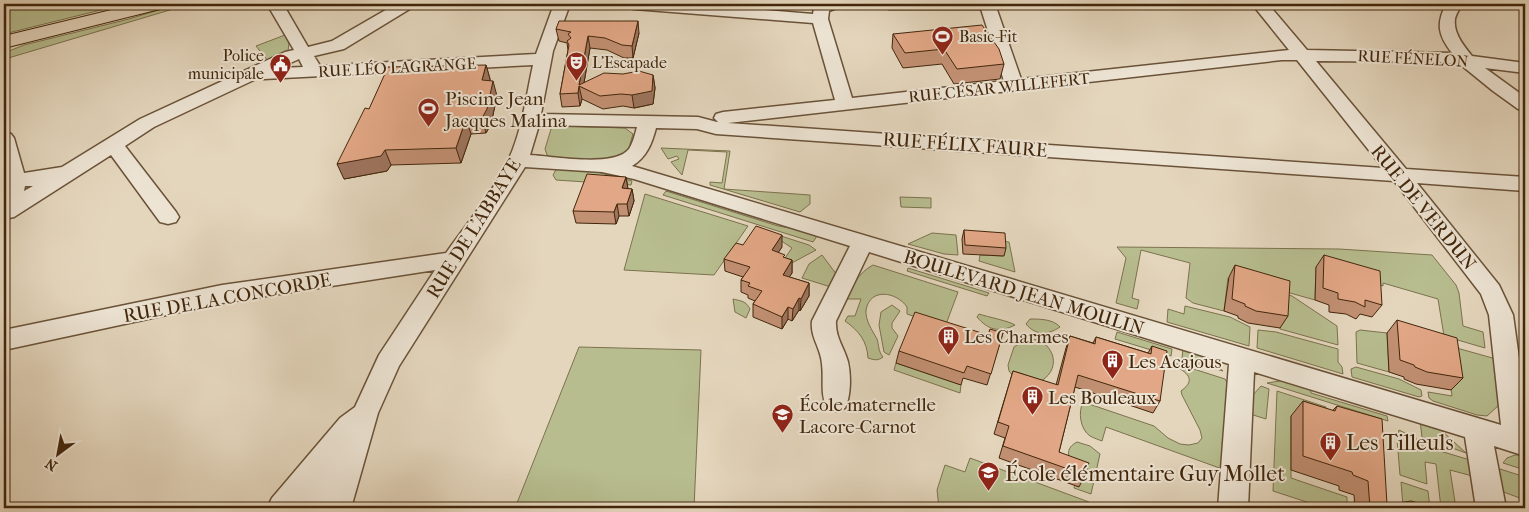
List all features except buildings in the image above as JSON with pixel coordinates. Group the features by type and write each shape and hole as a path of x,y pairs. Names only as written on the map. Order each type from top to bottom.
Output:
{"main road":[{"path":"4,42 158,4"}],"street":[{"path":"275,4 302,52 318,71"},
{"path":"5,215 89,159 147,124 251,74 302,52 338,45 407,4"},
{"name":"RUE DE L'ABBAYE","path":"336,508 365,413 388,362 452,261 508,179 518,160 531,119 543,60 562,4"},
{"path":"634,4 820,19"},
{"path":"833,4 822,8 820,19 845,104"},
{"path":"889,4 987,4 1014,85"},
{"name":"RUE DE VERDUN","path":"1260,4 1400,175 1491,291 1501,315 1521,442"},
{"path":"1454,4 1447,16 1447,28 1459,54 1525,104"},
{"name":"RUE FÉNELON","path":"1300,55 1444,57 1525,68"},
{"name":"RUE CÉSAR WILLEFERT","path":"736,123 845,104 1300,55"},
{"name":"RUE LÉO LAGRANGE","path":"251,74 543,60"},
{"name":"RUE FÉLIX FAURE","path":"531,119 698,123 716,128 736,123 1525,184"},
{"path":"602,166 623,163 640,149 648,121"},
{"path":"4,138 10,181 15,190 5,215"},
{"path":"113,144 168,217"},
{"path":"640,149 652,168 670,183"},
{"path":"10,181 44,178 89,159"},
{"name":"BOULEVARD JEAN MOULIN","path":"518,160 602,166 670,183 1521,442"},
{"path":"836,400 835,362 823,331 824,321 863,242"},
{"name":"RUE DE LA CONCORDE","path":"4,340 222,294 438,261 452,261"},
{"path":"1233,508 1242,358"},
{"path":"282,508 350,426 365,413"},
{"path":"1477,429 1491,508"},
{"path":"304,508 346,472"}],"green space":[{"path":"4,4 119,4 121,5 4,34"},
{"path":"178,4 190,4 5,59 4,57 4,53 24,45 129,19"},
{"path":"285,35 289,43 288,51 268,61 256,46"},
{"path":"559,126 625,128 633,134 627,154 609,162 550,157 545,149 551,129"},
{"path":"661,148 730,151 724,189 810,195 810,204 800,212 710,185 710,182 722,183 727,152 688,150 682,175 671,162 679,159 677,156 668,159"},
{"path":"557,168 597,172 632,181 631,185 556,180 553,175"},
{"path":"666,191 778,226 819,233 813,242 663,195"},
{"path":"645,194 748,226 714,275 624,270"},
{"path":"900,197 931,198 931,208 901,207"},
{"path":"932,233 956,235 958,255 944,254 908,244"},
{"path":"781,236 809,245 816,250 790,264 785,258 792,248 780,240"},
{"path":"1002,241 1009,242 1015,272 979,261 980,255 1003,256"},
{"path":"1117,247 1339,249 1432,255 1456,285 1459,293 1463,326 1483,332 1485,348 1444,336 1438,299 1383,283 1383,286 1316,267 1315,300 1228,278 1224,311 1193,303 1186,298 1190,263 1141,250 1132,298 1139,300 1137,309 1116,303 1126,258"},
{"path":"822,255 837,275 831,287 802,278 809,264"},
{"path":"873,265 958,292 945,327 907,314 907,307 903,302 891,295 878,295 873,298 868,303 866,314 883,357 876,360 868,358 866,346 861,337 845,321 848,316 855,316 861,299 847,299 851,289 860,276"},
{"path":"908,268 989,293 987,296 907,271"},
{"path":"1282,293 1292,296 1337,326 1338,345 1280,329"},
{"path":"733,299 747,304 750,309 746,318 735,312"},
{"path":"892,305 900,311 892,323 892,328 898,336 889,355 884,352 879,325 881,312"},
{"path":"1185,306 1230,317 1250,327 1249,346 1167,322 1168,309 1184,314"},
{"path":"979,314 1015,325 1004,329 994,329 985,325 977,317"},
{"path":"1030,319 1050,321 1060,327 1047,333 1034,331 1026,324"},
{"path":"1258,330 1276,332 1338,349 1338,362 1342,367 1343,374 1257,348"},
{"path":"1360,330 1387,333 1389,372 1357,363 1356,332"},
{"path":"1117,332 1172,349 1171,356 1115,339"},
{"path":"1026,339 1035,339 1042,342 1052,354 1052,368 1041,381 1013,376 1009,371 1008,365 1014,347"},
{"path":"1446,345 1496,359 1499,405 1487,416 1477,415 1429,398 1428,392 1452,396"},
{"path":"579,347 701,350 694,508 515,508"},
{"path":"1183,347 1201,354 1223,371 1182,359"},
{"path":"896,363 961,385 960,393 894,370"},
{"path":"1170,363 1225,379 1231,390 1225,470 1106,427 1102,441 1090,436 1084,429 1080,415 1083,402 1154,426 1168,438 1180,444 1198,443 1202,438 1200,430 1181,391 1189,382 1188,375"},
{"path":"1356,367 1399,379 1421,390 1422,396 1419,397 1352,377 1351,369"},
{"path":"1286,380 1310,386 1311,393 1387,416 1388,421 1267,383"},
{"path":"1261,386 1269,389 1266,419 1250,414 1252,396"},
{"path":"1277,391 1326,407 1327,421 1322,426 1291,416 1291,478 1347,497 1347,508 1325,508 1273,491"},
{"path":"1420,420 1441,430 1466,453 1422,437"},
{"path":"1399,430 1440,451 1470,460 1476,477 1450,470 1456,508 1441,508 1436,464 1425,462 1427,484 1400,475 1397,439"},
{"path":"1077,442 1090,446 1100,454 1091,494 1074,488 1075,478 1069,453 1072,445"},
{"path":"1515,455 1525,455 1525,470 1503,463 1507,458"},
{"path":"970,458 1089,502 1087,508 1008,508 994,503 978,508 939,508 937,490 945,465 965,472"},
{"path":"1500,469 1522,476 1525,500 1501,491 1498,476"},
{"path":"1401,482 1428,491 1430,508 1403,506"}],"place":[{"name":"Basic-Fit","path":"943,55"},
{"name":"L'Escapade","path":"576,81"},
{"name":"Police municipale","path":"280,83"},
{"name":"Piscine Jean Jacques Malina","path":"429,128"},
{"name":"Les Charmes","path":"948,355"},
{"name":"Les Acajous","path":"1112,380"},
{"name":"Les Bouleaux","path":"1032,416"},
{"name":"École maternelle Lacore-Carnot","path":"783,434"},
{"name":"Les Tilleuls","path":"1330,461"},
{"name":"École élémentaire Guy Mollet","path":"989,492"}]}
